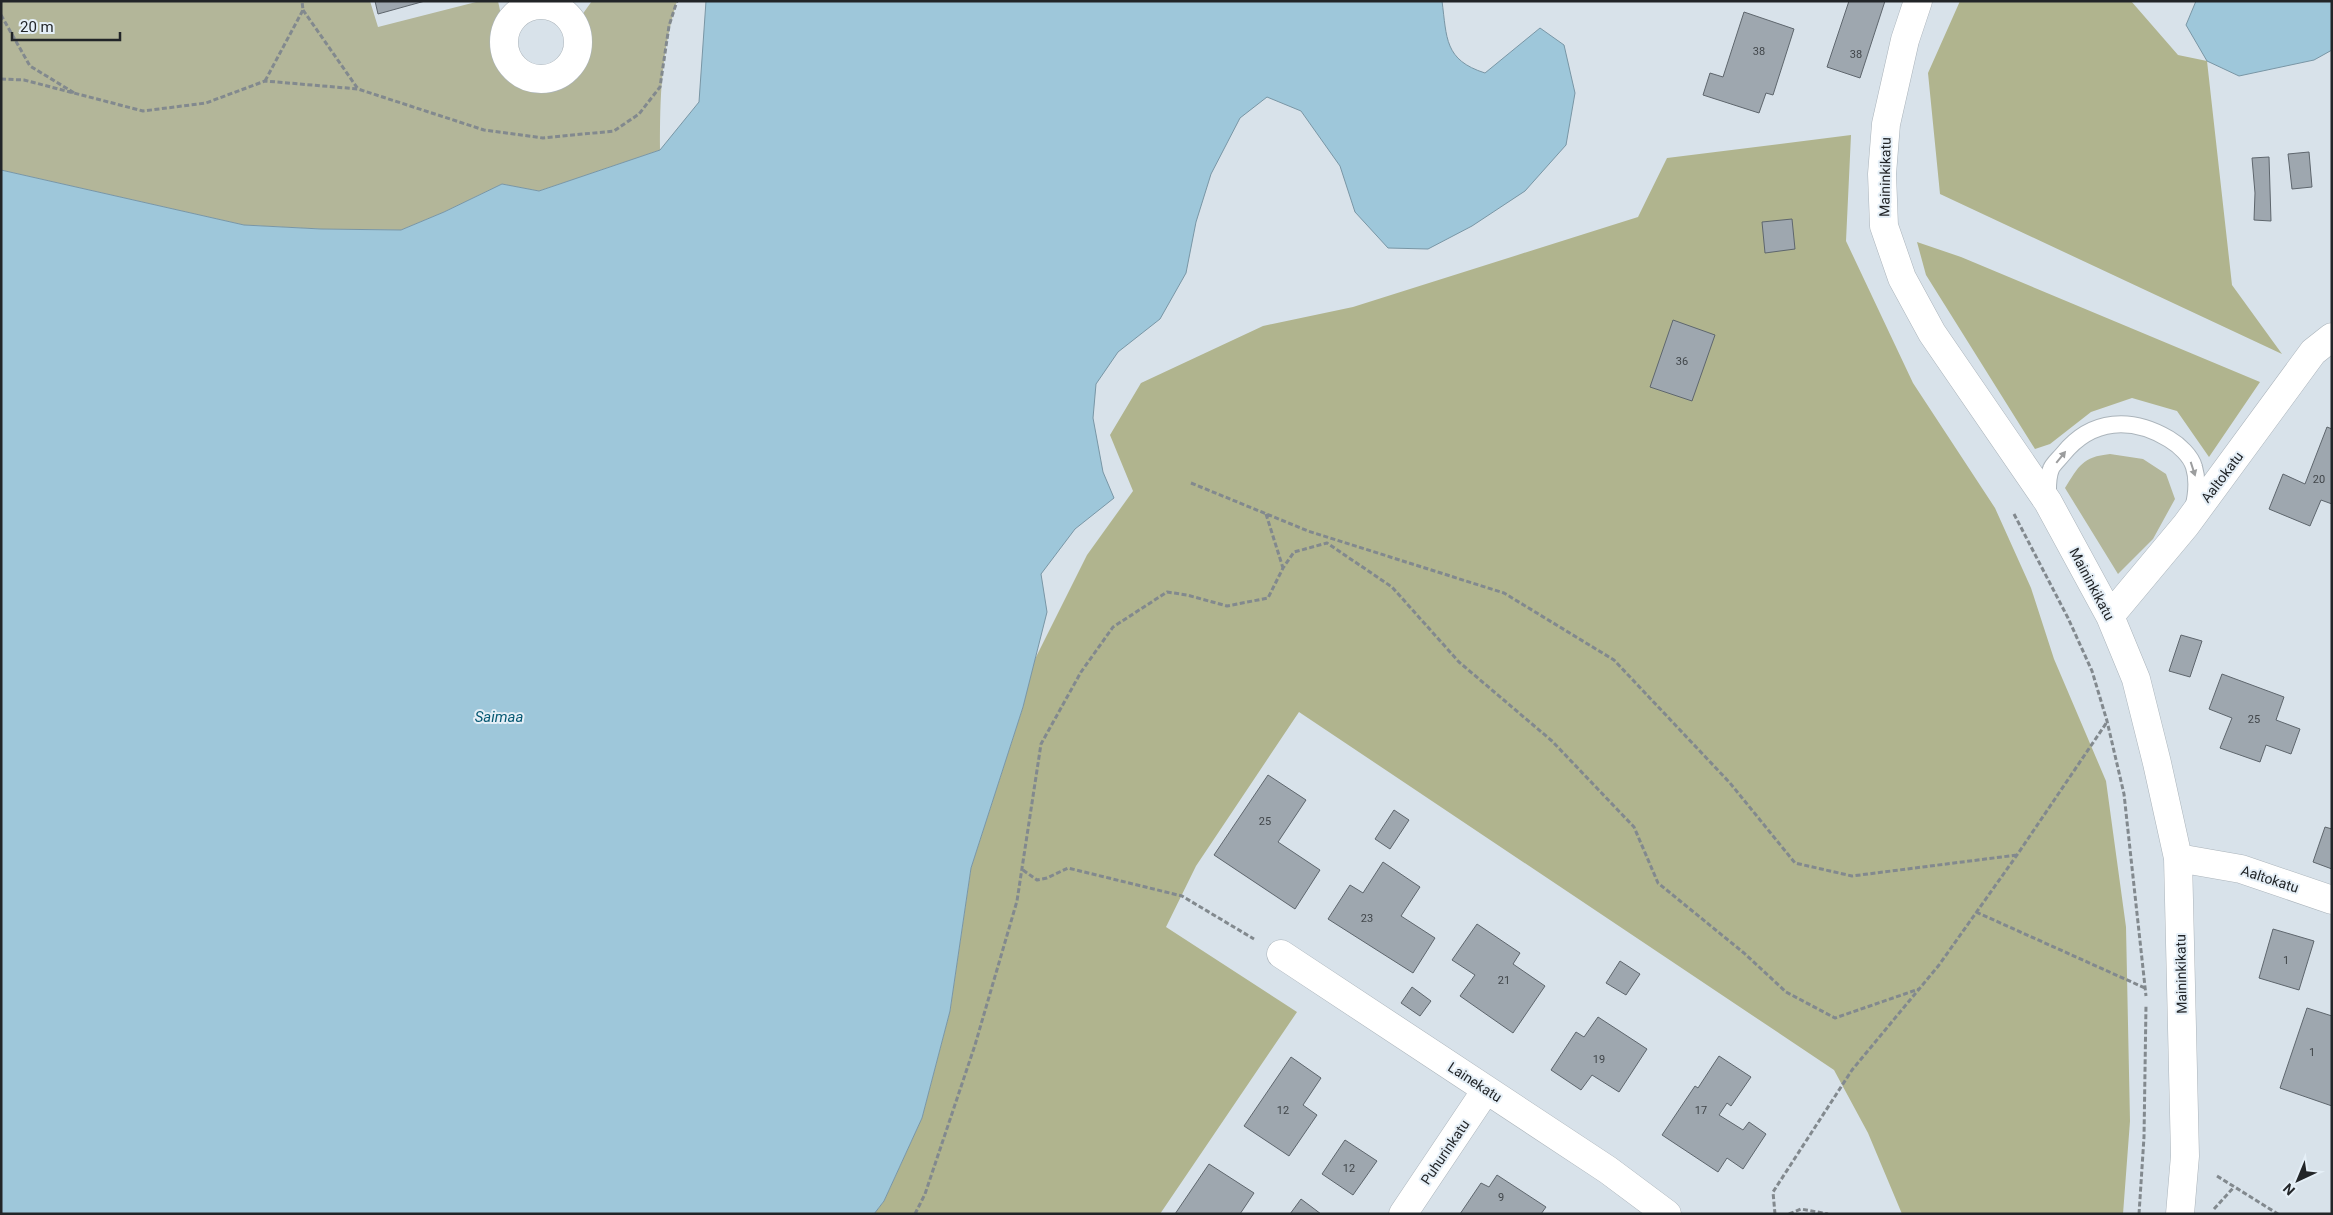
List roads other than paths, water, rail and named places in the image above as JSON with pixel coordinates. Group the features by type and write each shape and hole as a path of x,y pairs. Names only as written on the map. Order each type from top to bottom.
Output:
{"street":[{"name":"Maininkikatu","path":"1918,1 1905,40 1886,124 1882,174 1884,226 1902,278 1932,333 2030,473 2048,502 2110,616 2136,680 2178,858 2185,1156 2180,1214"},
{"name":"Aaltokatu","path":"2110,616 2186,525 2313,352 2332,337"},
{"name":"Aaltokatu","path":"2178,858 2241,869 2332,900"},
{"name":"Lainekatu","path":"1281,954 1608,1170 1667,1214"},
{"name":"Puhurinkatu","path":"1403,1214 1486,1090"}],"lane":[{"path":"2048,502 2051,469 2068,447 2086,434 2107,425 2132,424 2152,429 2179,446 2194,467 2197,489 2194,508 2186,525"}],"water":[{"name":"Saimaa","path":"706,1 1442,1 1450,46 1462,61 1472,68 1485,73 1540,28 1564,45 1575,93 1566,145 1525,191 1472,226 1428,249 1388,248 1355,212 1340,166 1301,111 1267,97 1240,118 1211,174 1196,222 1186,273 1160,319 1118,352 1096,384 1093,418 1103,472 1114,498 1075,529 1041,574 1047,612 1023,707 971,868 950,1011 922,1118 884,1201 874,1214 1,1214 1,170 244,225 321,229 401,230 502,184 539,191 660,150 699,102"},
{"path":"2196,1 2332,1 2332,50 2314,60 2239,76 2207,61 2186,25"}]}
